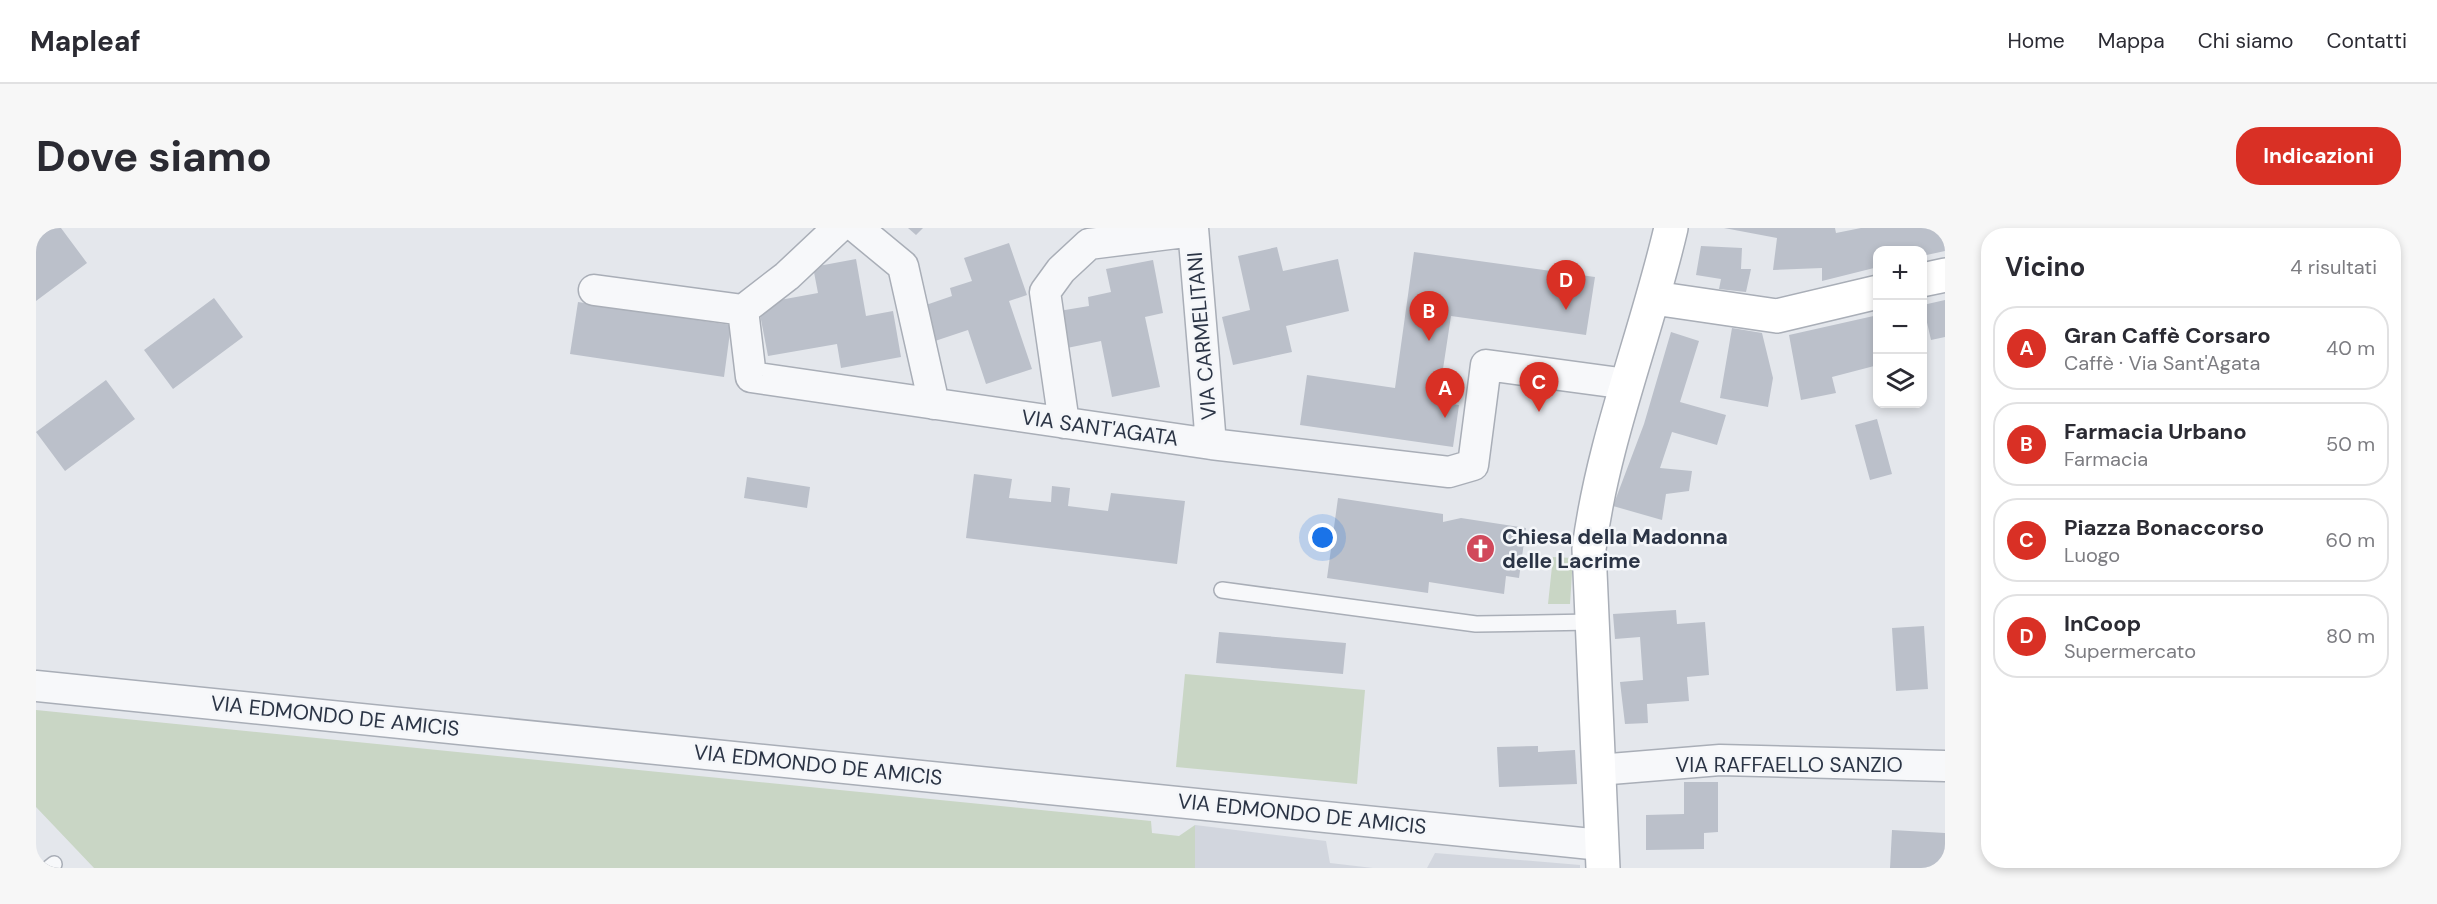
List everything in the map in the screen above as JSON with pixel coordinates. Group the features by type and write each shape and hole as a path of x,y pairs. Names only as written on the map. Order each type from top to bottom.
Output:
{"main road":[{"path":"1602,856 1588,549 1594,503 1654,298 1671,228"},
{"path":"1927,279 1945,275"},
{"path":"1654,298 1777,316 1873,293"}],"street":[{"path":"594,290 743,310 787,276 838,228"},
{"path":"857,228 903,266 934,404"},
{"path":"1065,423 1046,292 1061,270 1089,244 1193,229"},
{"name":"VIA CARMELITANI","path":"1193,229 1211,444"},
{"name":"VIA SANT'AGATA","path":"743,310 752,377 1211,444 1449,472 1473,465 1486,365 1627,384"},
{"name":"VIA EDMONDO DE AMICIS","path":"36,686 1602,856"},
{"name":"VIA RAFFAELLO SANZIO","path":"1598,770 1720,760 1945,766"}],"lane":[{"path":"1222,590 1476,624 1592,622"}],"shaded area":[{"path":"1195,825 1326,841 1330,863 1373,868 1195,868"},
{"path":"1435,853 1580,865 1580,868 1427,868"}],"green space":[{"path":"1553,557 1573,558 1570,604 1548,604"},
{"path":"1185,674 1365,690 1357,784 1176,767"},
{"path":"36,710 1151,821 1152,833 1179,836 1195,825 1195,868 94,868 36,807"}],"building":[{"path":"52,228 61,228 87,263 36,301 36,240"},
{"path":"908,228 923,228 916,235"},
{"path":"1724,228 1835,228 1836,233 1861,228 1945,228 1945,251 1927,255 1927,246 1873,246 1873,268 1822,281 1822,268 1773,270 1777,238"},
{"path":"1009,243 1027,295 1009,301 1032,369 986,384 968,330 935,341 923,306 952,296 950,288 972,281 964,258"},
{"path":"1701,246 1742,248 1741,269 1751,269 1746,292 1719,289 1721,279 1696,275"},
{"path":"1277,247 1283,271 1338,259 1349,311 1286,326 1292,352 1233,365 1222,317 1250,310 1238,256"},
{"path":"1414,252 1595,277 1586,335 1451,316 1438,402 1459,405 1453,447 1300,425 1307,375 1395,388"},
{"path":"856,259 866,316 893,311 901,357 841,368 837,344 768,356 758,304 818,293 813,267"},
{"path":"1153,260 1163,313 1145,317 1160,387 1112,397 1101,341 1067,348 1059,311 1089,306 1088,297 1111,292 1106,269"},
{"path":"214,298 243,337 173,389 144,350"},
{"path":"1945,300 1945,337 1931,340 1927,322 1927,304"},
{"path":"578,302 731,325 724,377 570,354"},
{"path":"1873,316 1873,366 1832,377 1836,393 1801,400 1789,335"},
{"path":"1732,328 1762,333 1773,378 1768,407 1720,398"},
{"path":"1671,332 1699,341 1680,402 1726,415 1717,445 1672,432 1660,468 1692,471 1689,491 1666,494 1662,520 1613,506 1644,424"},
{"path":"106,380 135,419 65,471 36,432"},
{"path":"1877,419 1892,474 1870,480 1855,425"},
{"path":"974,474 1012,479 1009,498 1051,502 1052,486 1070,488 1068,506 1108,511 1111,493 1185,501 1177,564 966,538"},
{"path":"747,477 810,487 807,508 744,498"},
{"path":"1338,498 1443,514 1443,522 1461,518 1526,528 1519,578 1506,576 1504,594 1429,582 1428,593 1327,578"},
{"path":"1676,610 1677,624 1705,622 1709,675 1687,677 1689,701 1647,704 1648,723 1625,724 1620,682 1643,680 1640,637 1615,639 1613,614"},
{"path":"1924,626 1928,689 1896,691 1892,628"},
{"path":"1219,632 1346,643 1343,674 1216,663"},
{"path":"1538,746 1538,752 1575,750 1577,784 1499,787 1497,747"},
{"path":"1684,782 1718,782 1718,832 1704,833 1704,849 1646,850 1646,815 1684,814"},
{"path":"1892,830 1945,833 1945,868 1890,868"}],"place":[{"name":"InCoop","path":"1566,310"},
{"name":"Farmacia Urbano","path":"1429,341"},
{"name":"Piazza Bonaccorso","path":"1539,412"},
{"name":"Gran Caffè Corsaro","path":"1445,418"},
{"name":"Chiesa della Madonna delle Lacrime","path":"1481,549"}]}
